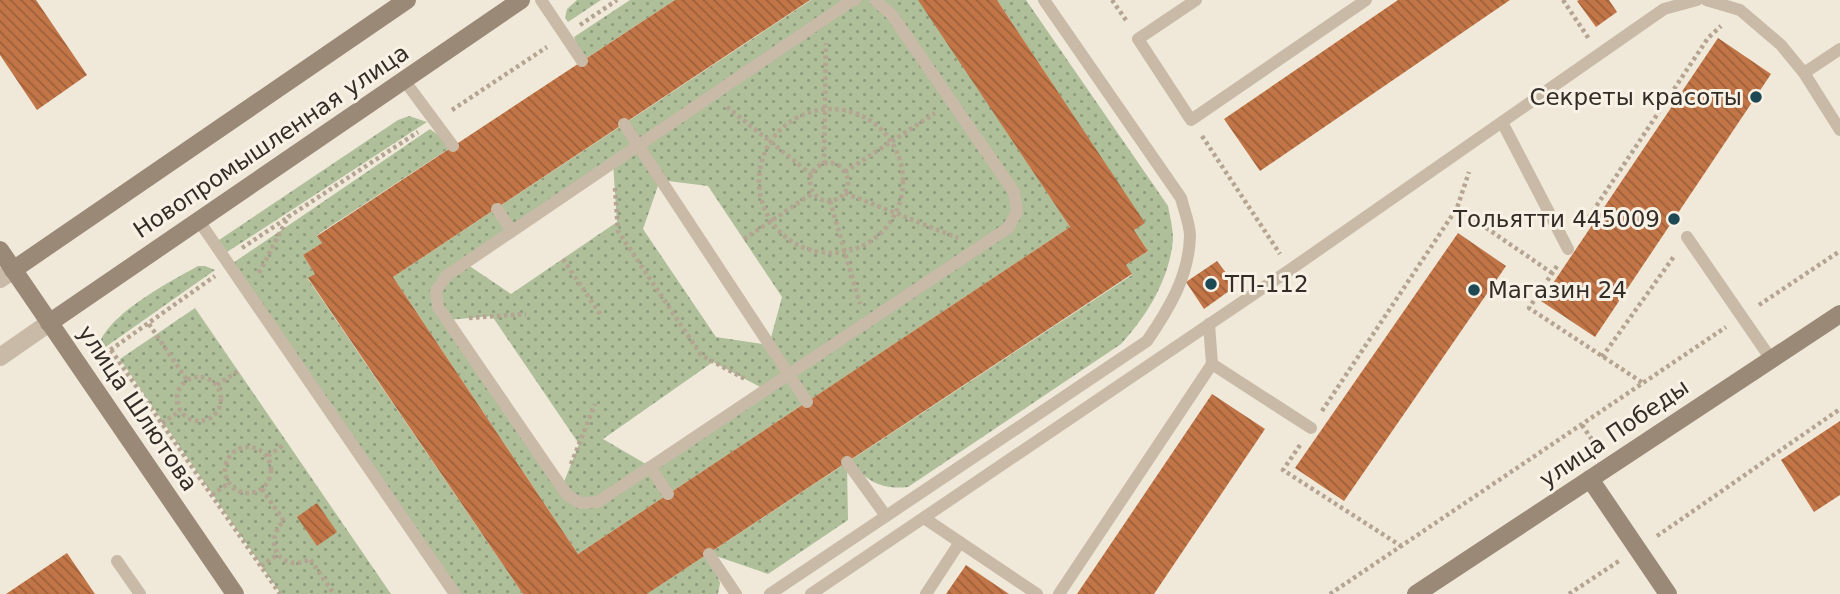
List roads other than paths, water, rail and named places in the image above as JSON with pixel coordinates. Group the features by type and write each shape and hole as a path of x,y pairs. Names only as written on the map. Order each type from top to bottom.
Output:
{"main road":[{"name":"Новопромышленная улица","path":"7,274 407,0"},
{"name":"Новопромышленная улица","path":"49,323 521,0"},
{"name":"улица Шлютова","path":"0,250 7,274 49,323 235,594"},
{"name":"улица Победы","path":"1416,594 1840,314"},
{"path":"1590,479 1668,594"}],"street":[{"path":"0,357 49,323"}],"lane":[{"path":"541,0 582,61"},
{"path":"855,0 826,17 446,276 436,290 438,307 566,495 580,503 598,502 1008,228 1017,212 1014,192 892,15 874,0"},
{"path":"771,594 1147,341 1172,303 1184,274 1191,234 1181,198 1044,0"},
{"path":"1196,0 1138,39 1191,120 1366,0"},
{"path":"811,594 1291,269 1664,9 1697,0"},
{"path":"1706,0 1738,5 1781,45 1804,73 1840,130"},
{"path":"1804,73 1840,49"},
{"path":"404,79 453,146"},
{"path":"1502,122 1568,249"},
{"path":"624,124 807,402"},
{"path":"496,209 512,231"},
{"path":"199,221 455,594"},
{"path":"1687,237 1770,359"},
{"path":"1059,594 1212,364 1209,324"},
{"path":"1212,364 1311,428"},
{"path":"847,462 886,516"},
{"path":"650,467 668,494"},
{"path":"924,518 1037,594"},
{"path":"926,594 960,542"},
{"path":"709,554 736,594"},
{"path":"117,561 140,594"}],"place":[{"name":"Секреты красоты","path":"1756,97"},
{"name":"Тольятти 445009","path":"1674,219"},
{"name":"ТП-112","path":"1211,284"},
{"name":"Магазин 24","path":"1474,290"}]}
